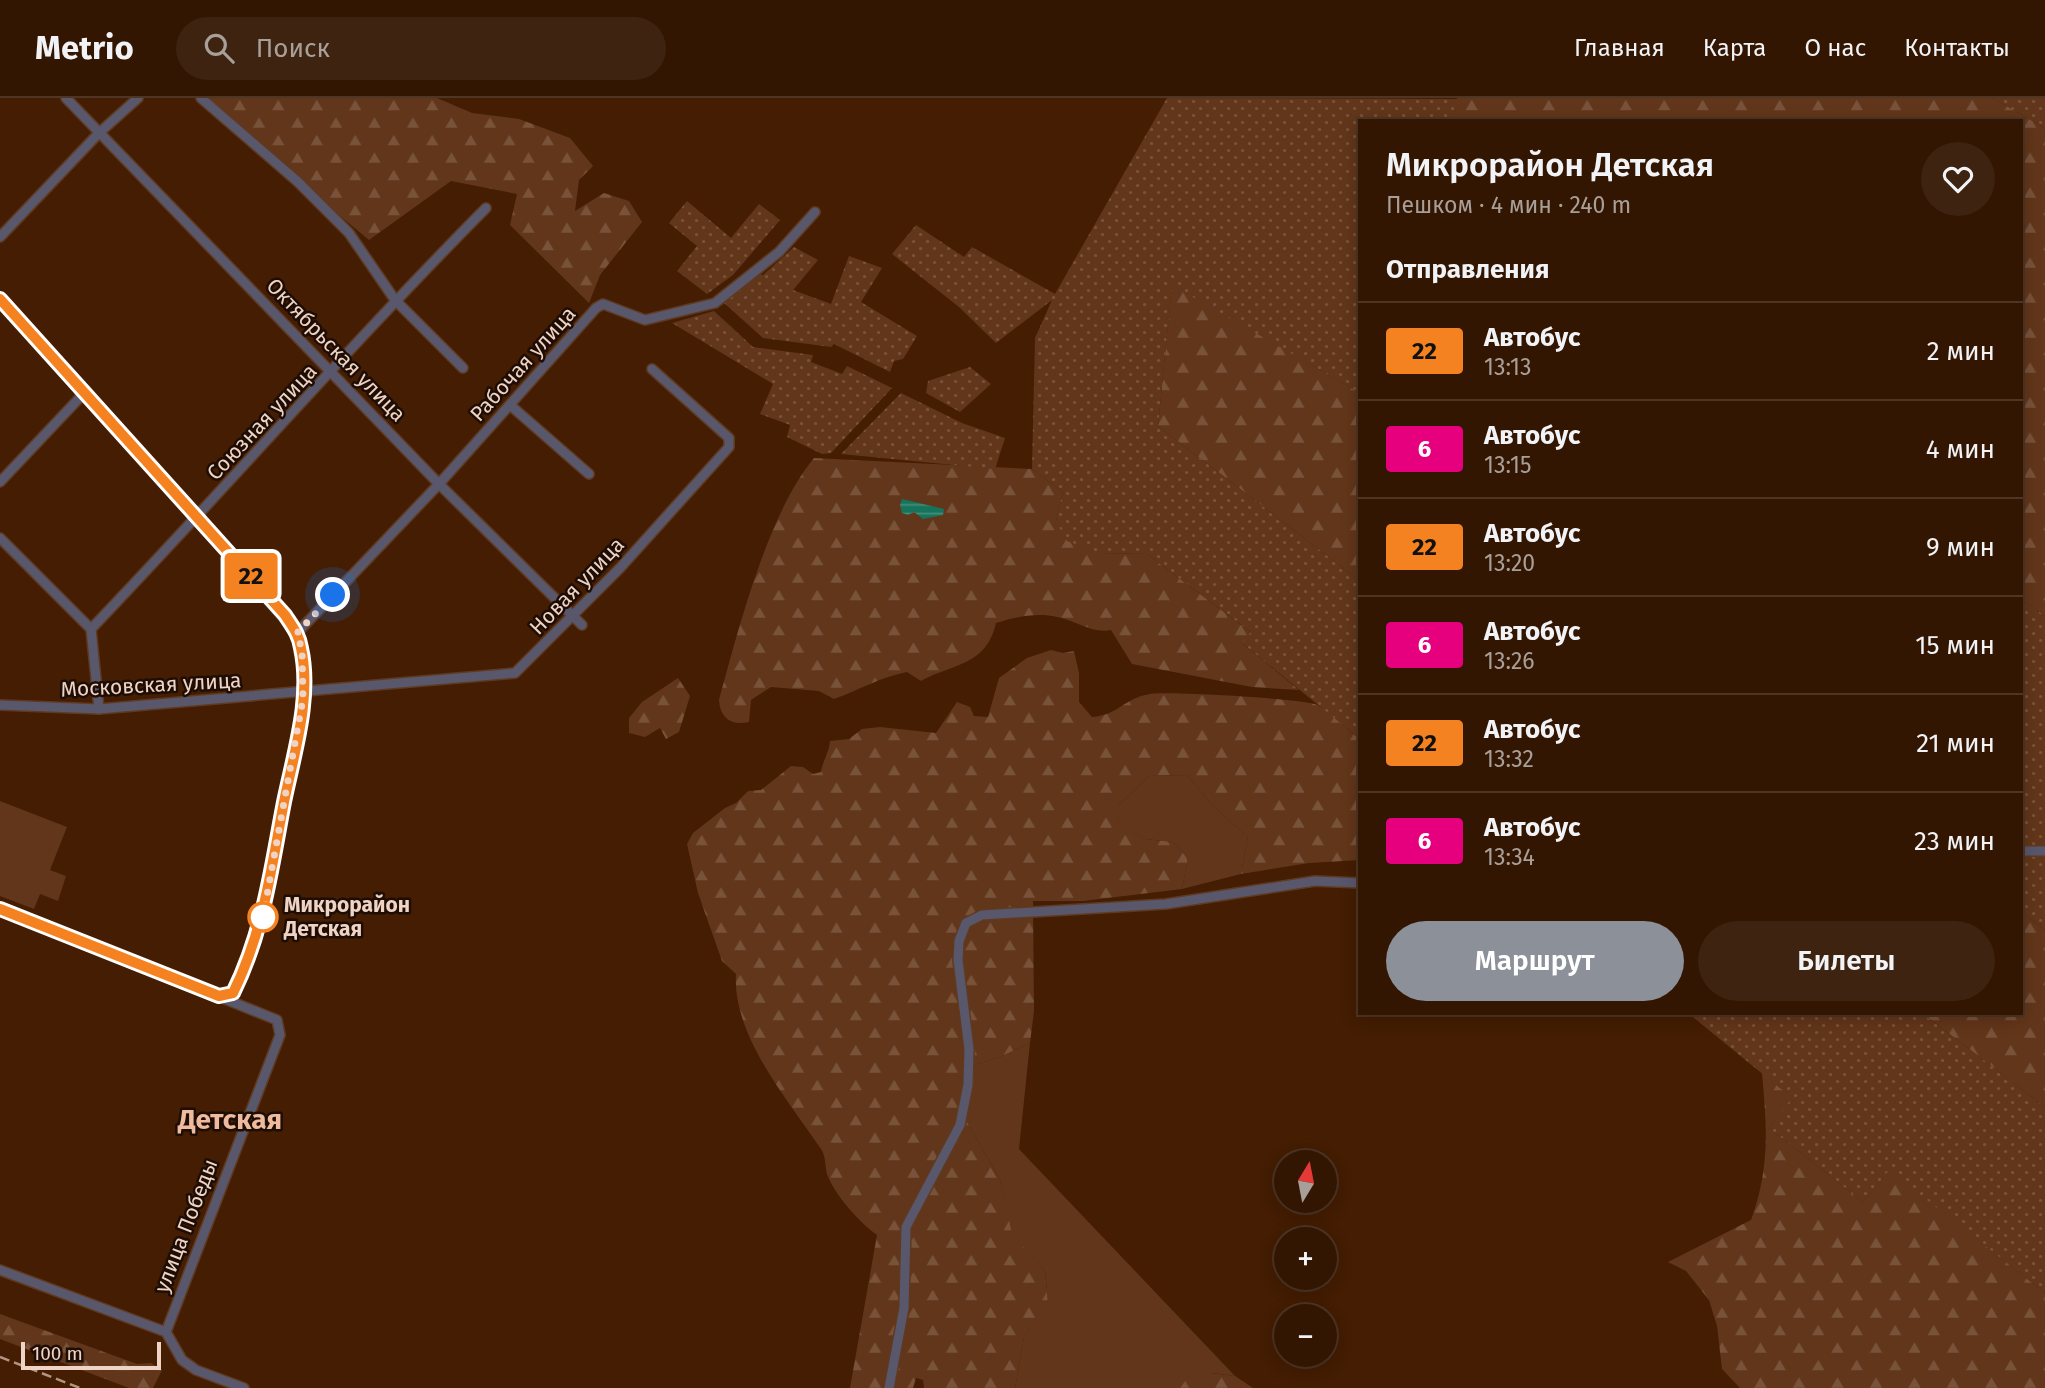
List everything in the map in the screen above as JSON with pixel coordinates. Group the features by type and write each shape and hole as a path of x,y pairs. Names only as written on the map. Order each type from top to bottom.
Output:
{"street":[{"name":"Октябрьская улица","path":"65,98 439,484 582,625"},
{"path":"0,237 99,133 138,98"},
{"path":"201,98 298,182 349,233 395,300 463,368"},
{"name":"Союзная улица","path":"91,629 332,372 395,300 486,208"},
{"name":"Рабочая улица","path":"297,633 439,484 603,304 645,320 715,303 779,251 815,212"},
{"path":"0,299 86,391 297,633 302,650 303,694 258,936 233,993 219,996"},
{"name":"Новая улица","path":"303,694 508,675 520,668 574,616 729,447 729,438 652,369"},
{"path":"0,482 86,391"},
{"path":"510,405 589,474"},
{"path":"0,538 91,629 99,709"},
{"name":"Московская улица","path":"0,705 99,709 303,694"},
{"path":"2023,851 2045,851"},
{"path":"889,1388 904,1308 906,1227 960,1125 968,1085 969,1049 958,960 959,941 966,923 982,915 1166,904 1315,881 1358,883"},
{"name":"улица Победы","path":"0,909 277,1020 280,1035 166,1332"},
{"path":"0,1270 166,1332 182,1360 196,1370 243,1388"}],"green space":[{"path":"199,98 437,98 472,113 519,119 570,138 593,166 579,180 575,211 604,193 629,201 642,222 600,275 589,303 510,225 517,194 451,181 369,240"},
{"path":"1167,98 1458,99 1454,119 1358,119 1358,392 1172,285 1158,426 1358,579 1358,737 1242,643 1251,632 1147,554 1100,553 1067,541 1056,521 1063,492 1032,469 1035,338 1052,300 996,343 959,307 892,254 916,225 964,257 972,247 1055,294"},
{"path":"1457,98 1993,98 2045,128 2045,616 2023,600 2023,119 1454,119"},
{"path":"1993,98 2045,98 2045,128"},
{"path":"687,201 731,238 759,204 780,220 733,275 707,294 677,271 697,246 669,223"},
{"path":"794,247 818,260 793,290 831,304 849,256 882,268 861,302 917,336 903,359 894,361 890,372 834,344 831,347 763,338 724,303 759,274 763,275"},
{"path":"1172,284 1358,392 1358,579 1158,426"},
{"path":"714,311 753,347 813,355 811,362 842,374 847,366 892,388 831,453 822,454 787,437 790,425 760,414 773,384 672,323"},
{"path":"970,367 991,384 960,412 926,393 928,381"},
{"path":"901,393 962,423 1005,438 995,469 841,454"},
{"path":"814,458 1032,469 1063,492 1056,521 1100,553 1147,554 1252,633 1243,644 1299,690 1252,687 1132,664 1111,630 1097,630 1064,619 1034,615 996,623 985,648 977,656 921,681 907,672 897,674 834,699 819,691 771,687 751,700 749,722 732,722 724,716 719,700 745,607 782,509 797,481"},
{"path":"2023,600 2045,616 2045,930 2023,913"},
{"path":"1051,650 1063,653 1074,651 1079,673 1079,702 1092,717 1109,713 1141,696 1162,693 1289,700 1323,708 1358,737 1358,860 1309,863 1241,874 1248,837 1214,807 1187,775 1149,776 1118,806 1119,827 1145,839 1173,842 1188,858 1182,889 1083,901 1033,901 1034,1011 1030,1043 1000,1057 968,1067 962,1113 1000,1180 1012,1234 1045,1271 1048,1302 1024,1337 1015,1388 924,1388 923,1380 916,1378 913,1388 850,1388 877,1235 856,1216 835,1190 827,1174 823,1152 752,1043 737,997 736,974 722,961 698,893 687,844 693,833 725,808 736,803 748,791 761,790 791,766 803,767 813,774 821,772 830,741 849,739 862,729 880,727 936,733 957,702 970,707 974,716 988,717 999,678 1027,658"},
{"path":"678,678 690,696 679,732 666,739 660,728 645,737 629,733 629,718 642,702"},
{"path":"1187,775 1214,807 1248,837 1241,874 1182,889 1188,858 1173,842 1145,839 1119,828 1117,807 1149,776"},
{"path":"0,801 67,827 50,870 66,876 58,901 40,894 34,909 0,896"},
{"path":"2023,913 2045,930 2045,1107 1925,1015 2023,1015"},
{"path":"1690,1015 1925,1015 2045,1107 2045,1293 1889,1170 1863,1202 1769,1128 1792,1098"},
{"path":"1030,1043 1019,1149 1235,1376 1205,1373 1192,1377 1180,1388 1015,1388 1024,1337 1048,1301 1045,1271 1011,1234 1000,1180 962,1113 968,1067 1000,1057"},
{"path":"1762,1073 1793,1098 1769,1128 1863,1202 1889,1169 2045,1293 2045,1388 1740,1388 1722,1369 1717,1326 1709,1300 1686,1271 1668,1262 1751,1220 1761,1183 1766,1148"},
{"path":"0,1314 137,1364 151,1363 162,1370 153,1388 129,1388 0,1339"},
{"path":"1201,1372 1235,1376 1253,1388 1180,1388 1186,1380"}],"shaded area":[{"path":"902,499 944,509 943,515 923,519 914,512 908,515 902,513"}],"railway":[{"path":"0,1357 80,1388"}],"bus line":[{"name":"22","path":"0,299 86,391 285,615 297,633 302,650 304,677 296,743 262,919 253,951 233,993 219,996 0,909"}],"place":[{"name":"Микрорайон Детская","path":"263,917"}],"district":[{"name":"Детская","path":"230,1119"}],"route":[{"path":"263,917 262,919 303,699 302,650 297,633 333,595"}]}
